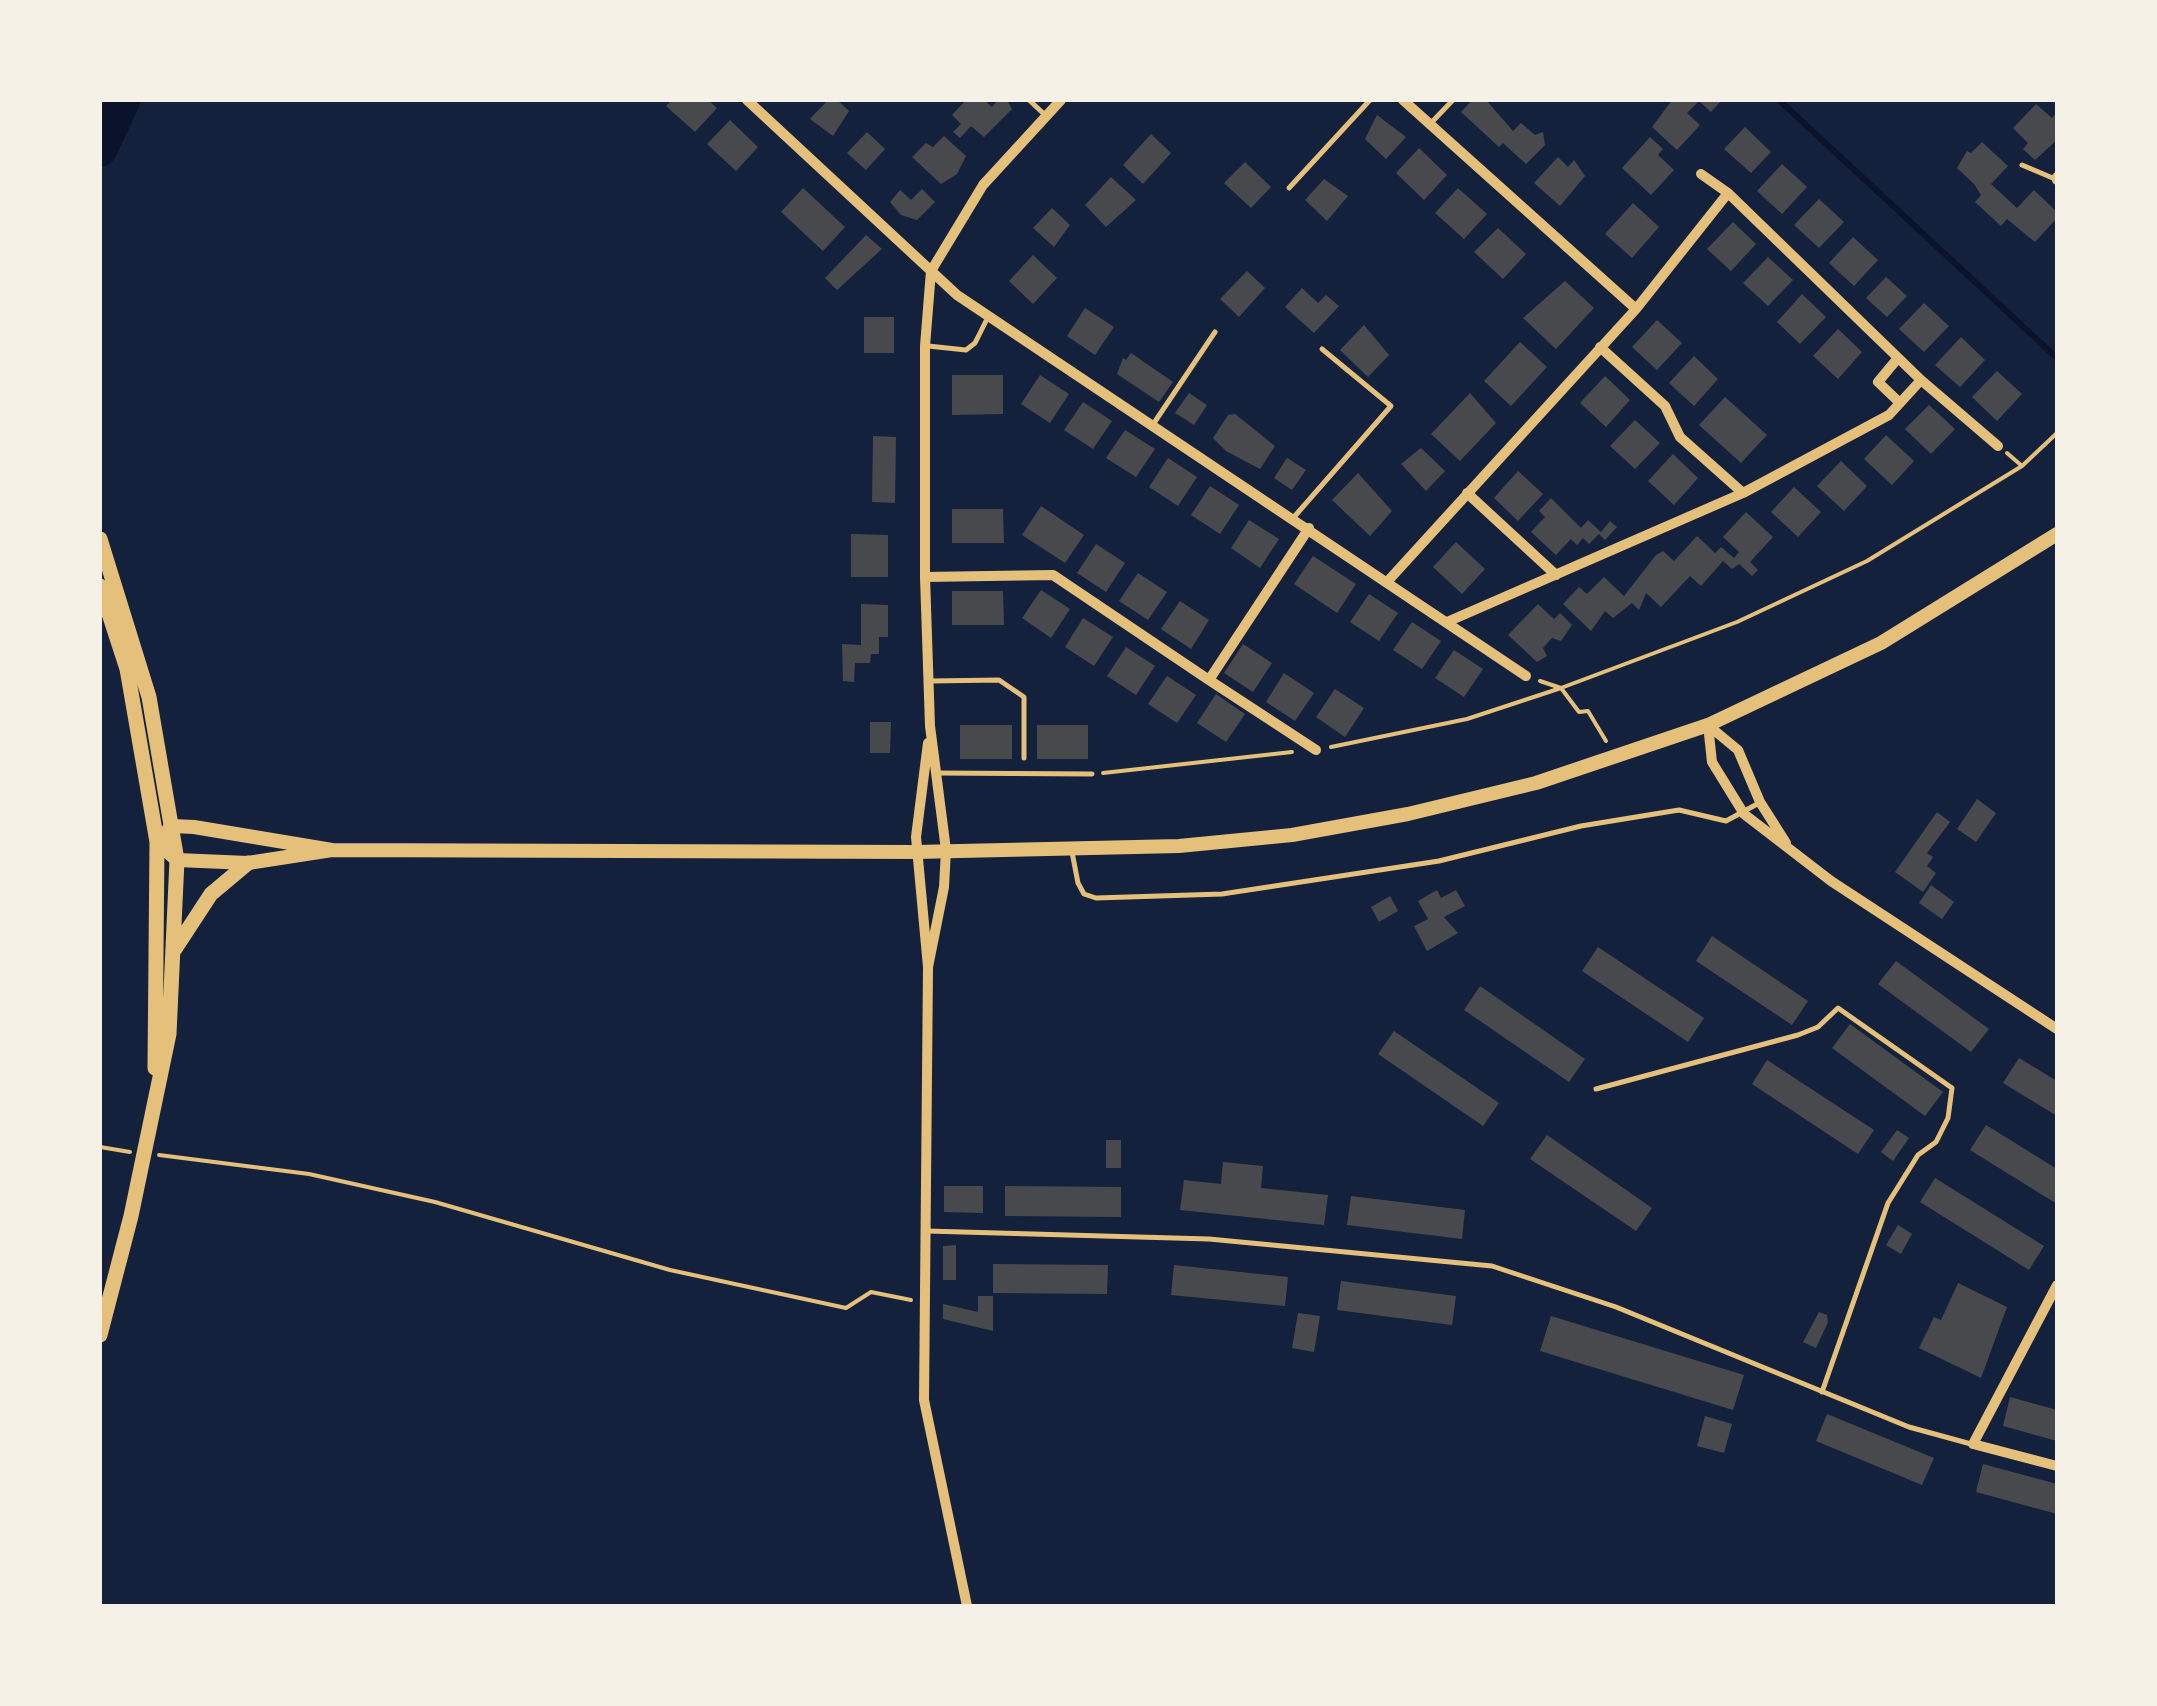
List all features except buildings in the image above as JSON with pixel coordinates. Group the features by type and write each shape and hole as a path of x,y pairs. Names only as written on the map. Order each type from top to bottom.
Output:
{"main road":[{"path":"157,842 177,860 248,862 332,850 916,852 1178,846 1292,835 1408,814 1615,760 1708,725 1881,643 2057,534"},
{"path":"100,539 150,697 177,860 170,1034 154,1092 131,1216 100,1336"},
{"path":"100,586 126,669 157,842 154,1092"},
{"path":"157,842 172,826"},
{"path":"172,826 291,839 332,850"},
{"path":"175,949 211,894 248,862"}],"street":[{"path":"748,100 931,271 988,316 1154,423 1526,676"},
{"path":"928,967 946,850 930,726 924,578 925,346 931,271 983,185 1062,100"},
{"path":"1404,100 1636,310"},
{"path":"1701,174 1728,194 1898,358 1998,446"},
{"path":"1387,582 1636,310 1728,194"},
{"path":"1600,347 1665,406 1680,436 1744,493"},
{"path":"1898,358 1878,382 1900,403"},
{"path":"1447,622 1744,493 1889,415 1922,380"},
{"path":"1467,493 1556,575"},
{"path":"1209,680 1310,528"},
{"path":"924,578 1054,575 1316,750"},
{"path":"1708,725 1738,750 1760,802 1788,848"},
{"path":"1708,725 1712,762 1744,814 1831,880 2057,1029"},
{"path":"930,726 916,852 928,967 924,1400 966,1606"},
{"path":"2057,1285 1973,1444 2057,1466"}],"lane":[{"path":"1029,100 1046,116"},
{"path":"1289,188 1370,100"},
{"path":"1430,124 1452,100"},
{"path":"2022,164 2056,179"},
{"path":"925,346 966,350 976,343 988,316"},
{"path":"1154,423 1216,332"},
{"path":"1294,518 1391,406 1322,349"},
{"path":"928,681 998,680 1024,697 1024,758"},
{"path":"936,773 1092,774"},
{"path":"1072,849 1084,894 1108,899 1184,896 1438,862 1581,826 1679,810 1726,822 1760,802"},
{"path":"1596,1090 1798,1035 1818,1028 1838,1008 1952,1088 1948,1118 1936,1142 1918,1156 1888,1203 1822,1392"},
{"path":"924,1231 1209,1239 1492,1266 1616,1306 1951,1442 1973,1444"}],"path":[{"path":"1092,774 1316,750 1467,719 1562,688 1737,622 1867,562 2022,466 2057,434"},
{"path":"1526,676 1562,688 1579,712 1588,711 1615,760"},
{"path":"100,1147 138,1153"},
{"path":"156,1155 309,1174 400,1194 670,1270 846,1308 871,1292 924,1302"}],"waterway":[{"path":"100,149 123,100"},
{"path":"1779,100 2057,358"}]}
